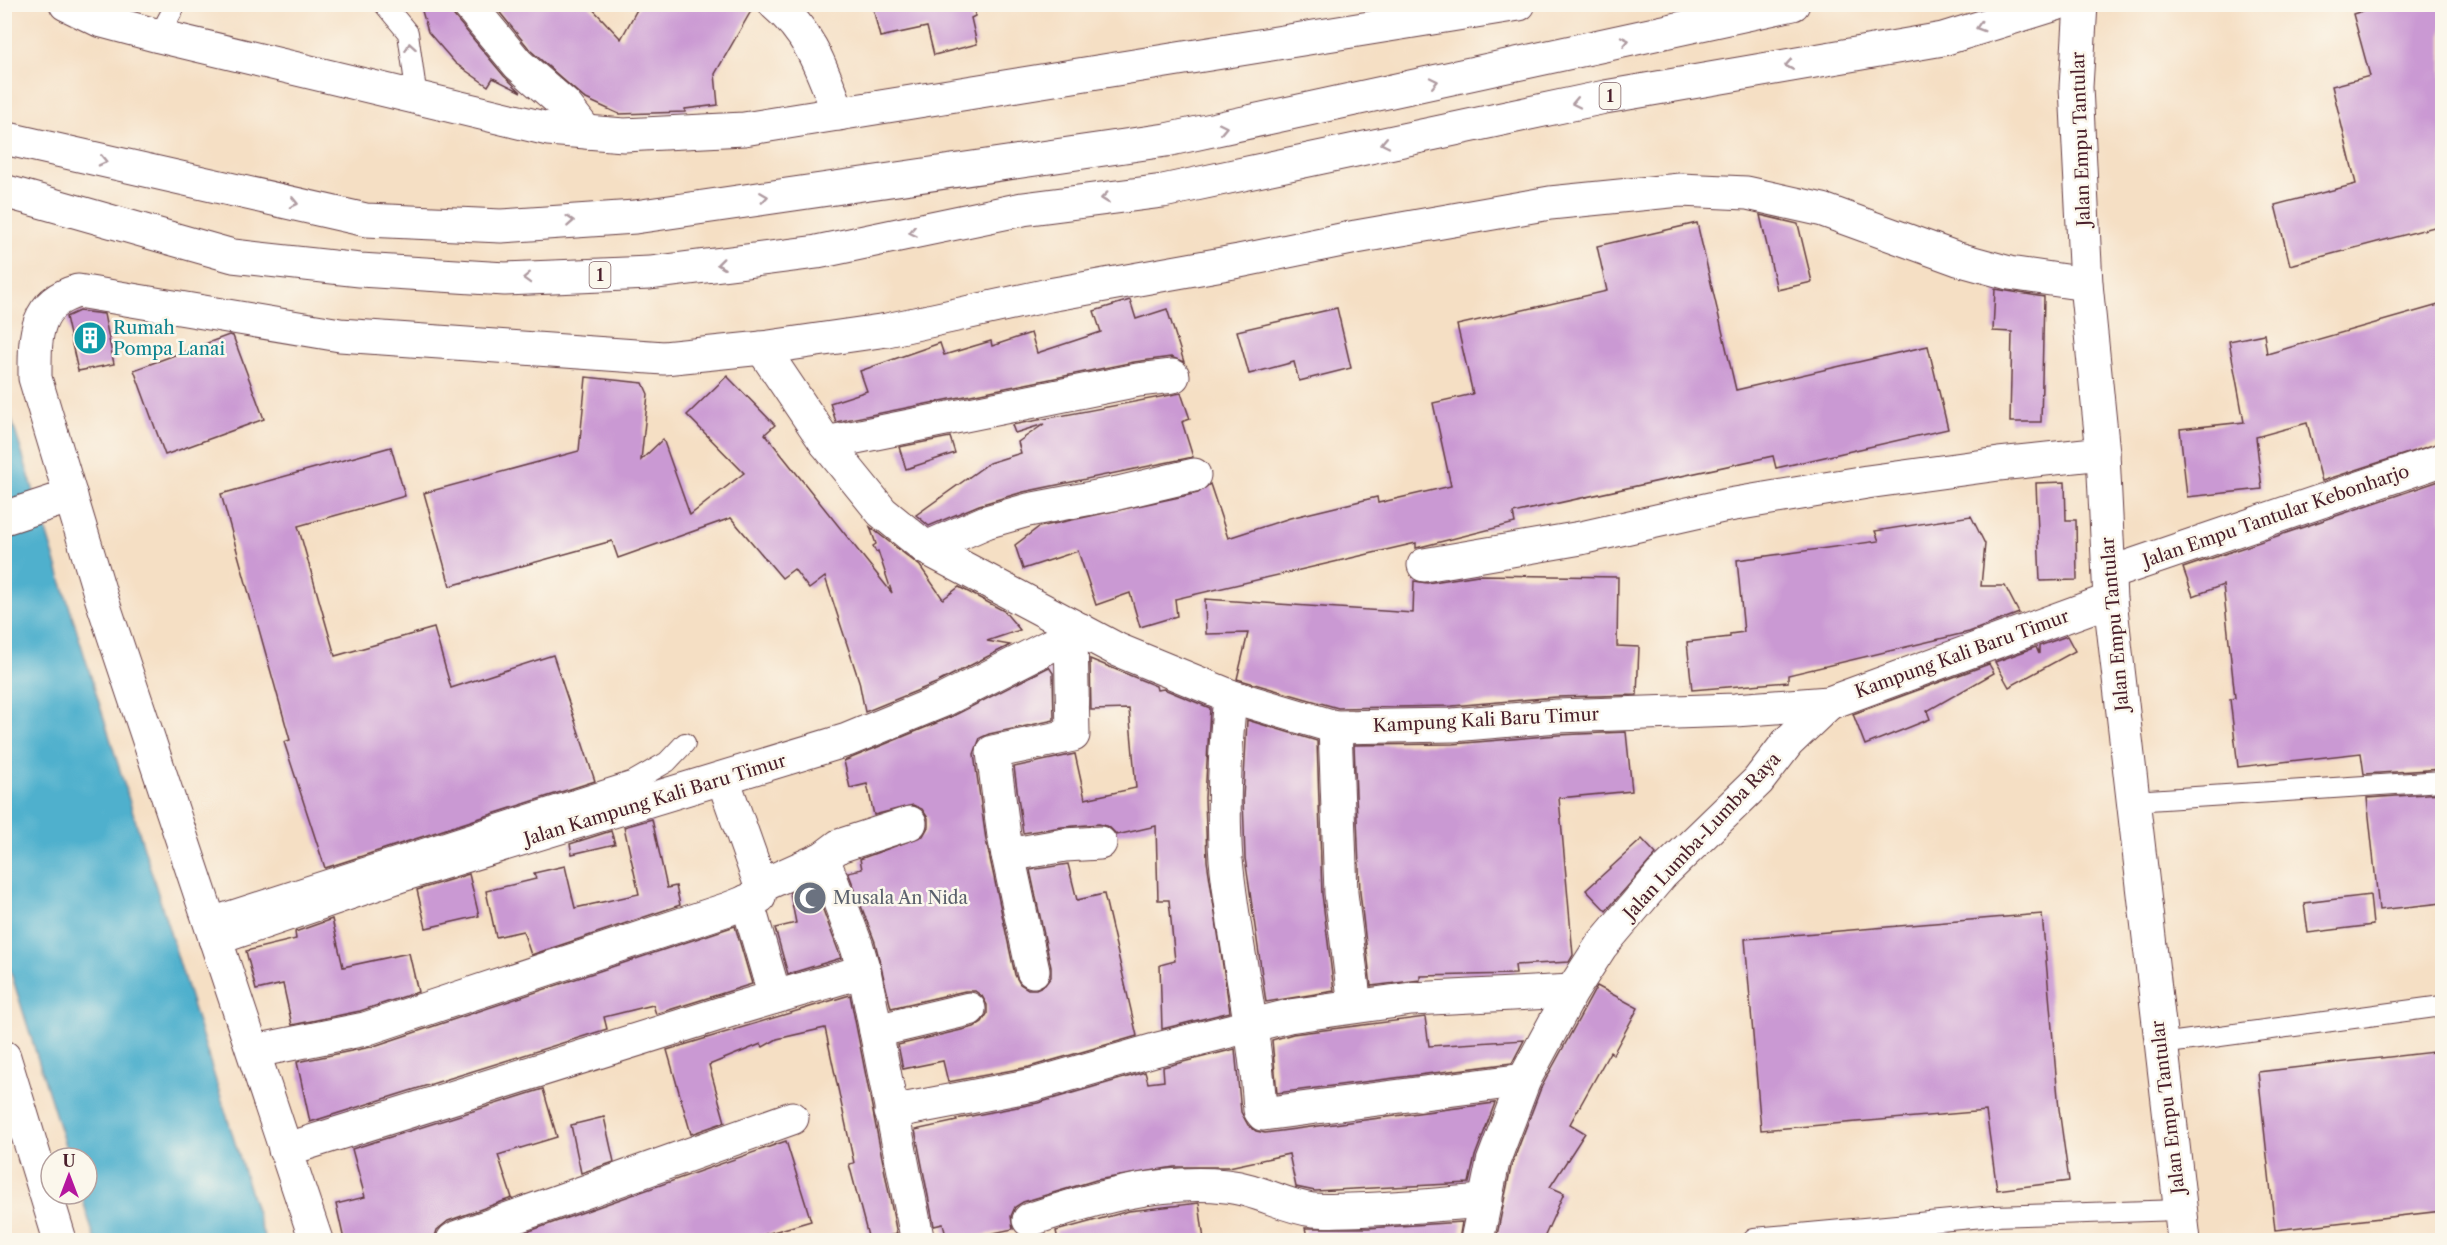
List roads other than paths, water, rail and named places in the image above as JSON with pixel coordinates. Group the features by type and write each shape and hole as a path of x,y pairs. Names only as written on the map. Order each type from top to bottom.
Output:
{"main road":[{"path":"66,4 100,12 159,36 548,129 624,135 744,129 1519,4"},
{"path":"468,4 518,64 565,105 585,132"},
{"path":"775,4 794,20 812,45 839,114"},
{"path":"4,138 366,219 501,226 635,217 1166,140 1794,4"},
{"name":"1","path":"4,191 40,199 233,256 360,270 505,279 650,273 817,252 1023,209 1163,191 1605,97 1943,39 2056,4"},
{"name":"Jalan Empu Tantular","path":"2081,4 2076,87 2086,284 2103,453 2110,586 2182,1225"},
{"path":"316,1240 102,600 35,378 35,344 41,316 62,295 78,291 340,335 664,358 762,348 887,330 1048,295 1550,203 1680,190 1748,193 1823,210 1958,259 2009,273 2086,284"},
{"name":"Kampung Kali Baru Timur","path":"762,348 826,443 882,512 926,548 1076,633 1230,696 1335,727 1453,725 1557,716 1735,710 1829,703 2110,586"},
{"path":"826,443 1138,380 1173,376"},
{"path":"1424,565 1581,538 1723,506 1856,484 1999,464 2103,453"},
{"name":"Jalan Empu Tantular Kebonharjo","path":"2110,586 2442,460"},
{"path":"926,548 996,519 1194,475"},
{"path":"4,518 71,496"},
{"path":"1032,971 1008,855 993,752 1073,735 1076,633"},
{"name":"Jalan Kampung Kali Baru Timur","path":"212,929 402,875 847,740 944,700 1076,633"},
{"path":"1230,696 1224,787 1226,861 1252,1023 1260,1110 1267,1115 1315,1105 1524,1080"},
{"name":"Jalan Lumba-Lumba Raya","path":"1477,1240 1493,1162 1524,1080 1572,991 1601,946 1661,875 1758,781 1788,741 1829,703"},
{"path":"1335,727 1341,892 1355,1006"},
{"path":"723,779 754,894 776,997"},
{"path":"255,1054 265,1049 365,1029 593,955 754,894 823,858 838,846 910,823"},
{"path":"1008,855 1065,845 1100,843"},
{"path":"823,858 858,946 917,1237"},
{"path":"285,1150 864,971"},
{"path":"891,1113 1032,1086 1252,1023 1411,999 1572,991"},
{"path":"876,1031 969,1009"},
{"path":"4,1058 60,1240"},
{"path":"453,1240 792,1118"},
{"path":"1029,1220 1087,1200 1163,1186 1225,1185 1262,1192 1282,1203 1314,1210 1397,1210 1486,1201"}],"lane":[{"path":"159,36 176,4"},
{"path":"384,4 408,33 417,98"},
{"path":"212,929 634,781 667,762 685,743"},
{"path":"2133,801 2442,781"},
{"path":"2161,1044 2442,1006"},
{"path":"1754,1238 1994,1216 2182,1225"}],"water":[{"path":"4,395 265,1240 95,1240 85,1206 99,1206 99,1146 65,1146 5,954"}],"place":[{"name":"Rumah Pompa Lanai","path":"90,338"},
{"name":"Musala An Nida","path":"810,898"}]}
